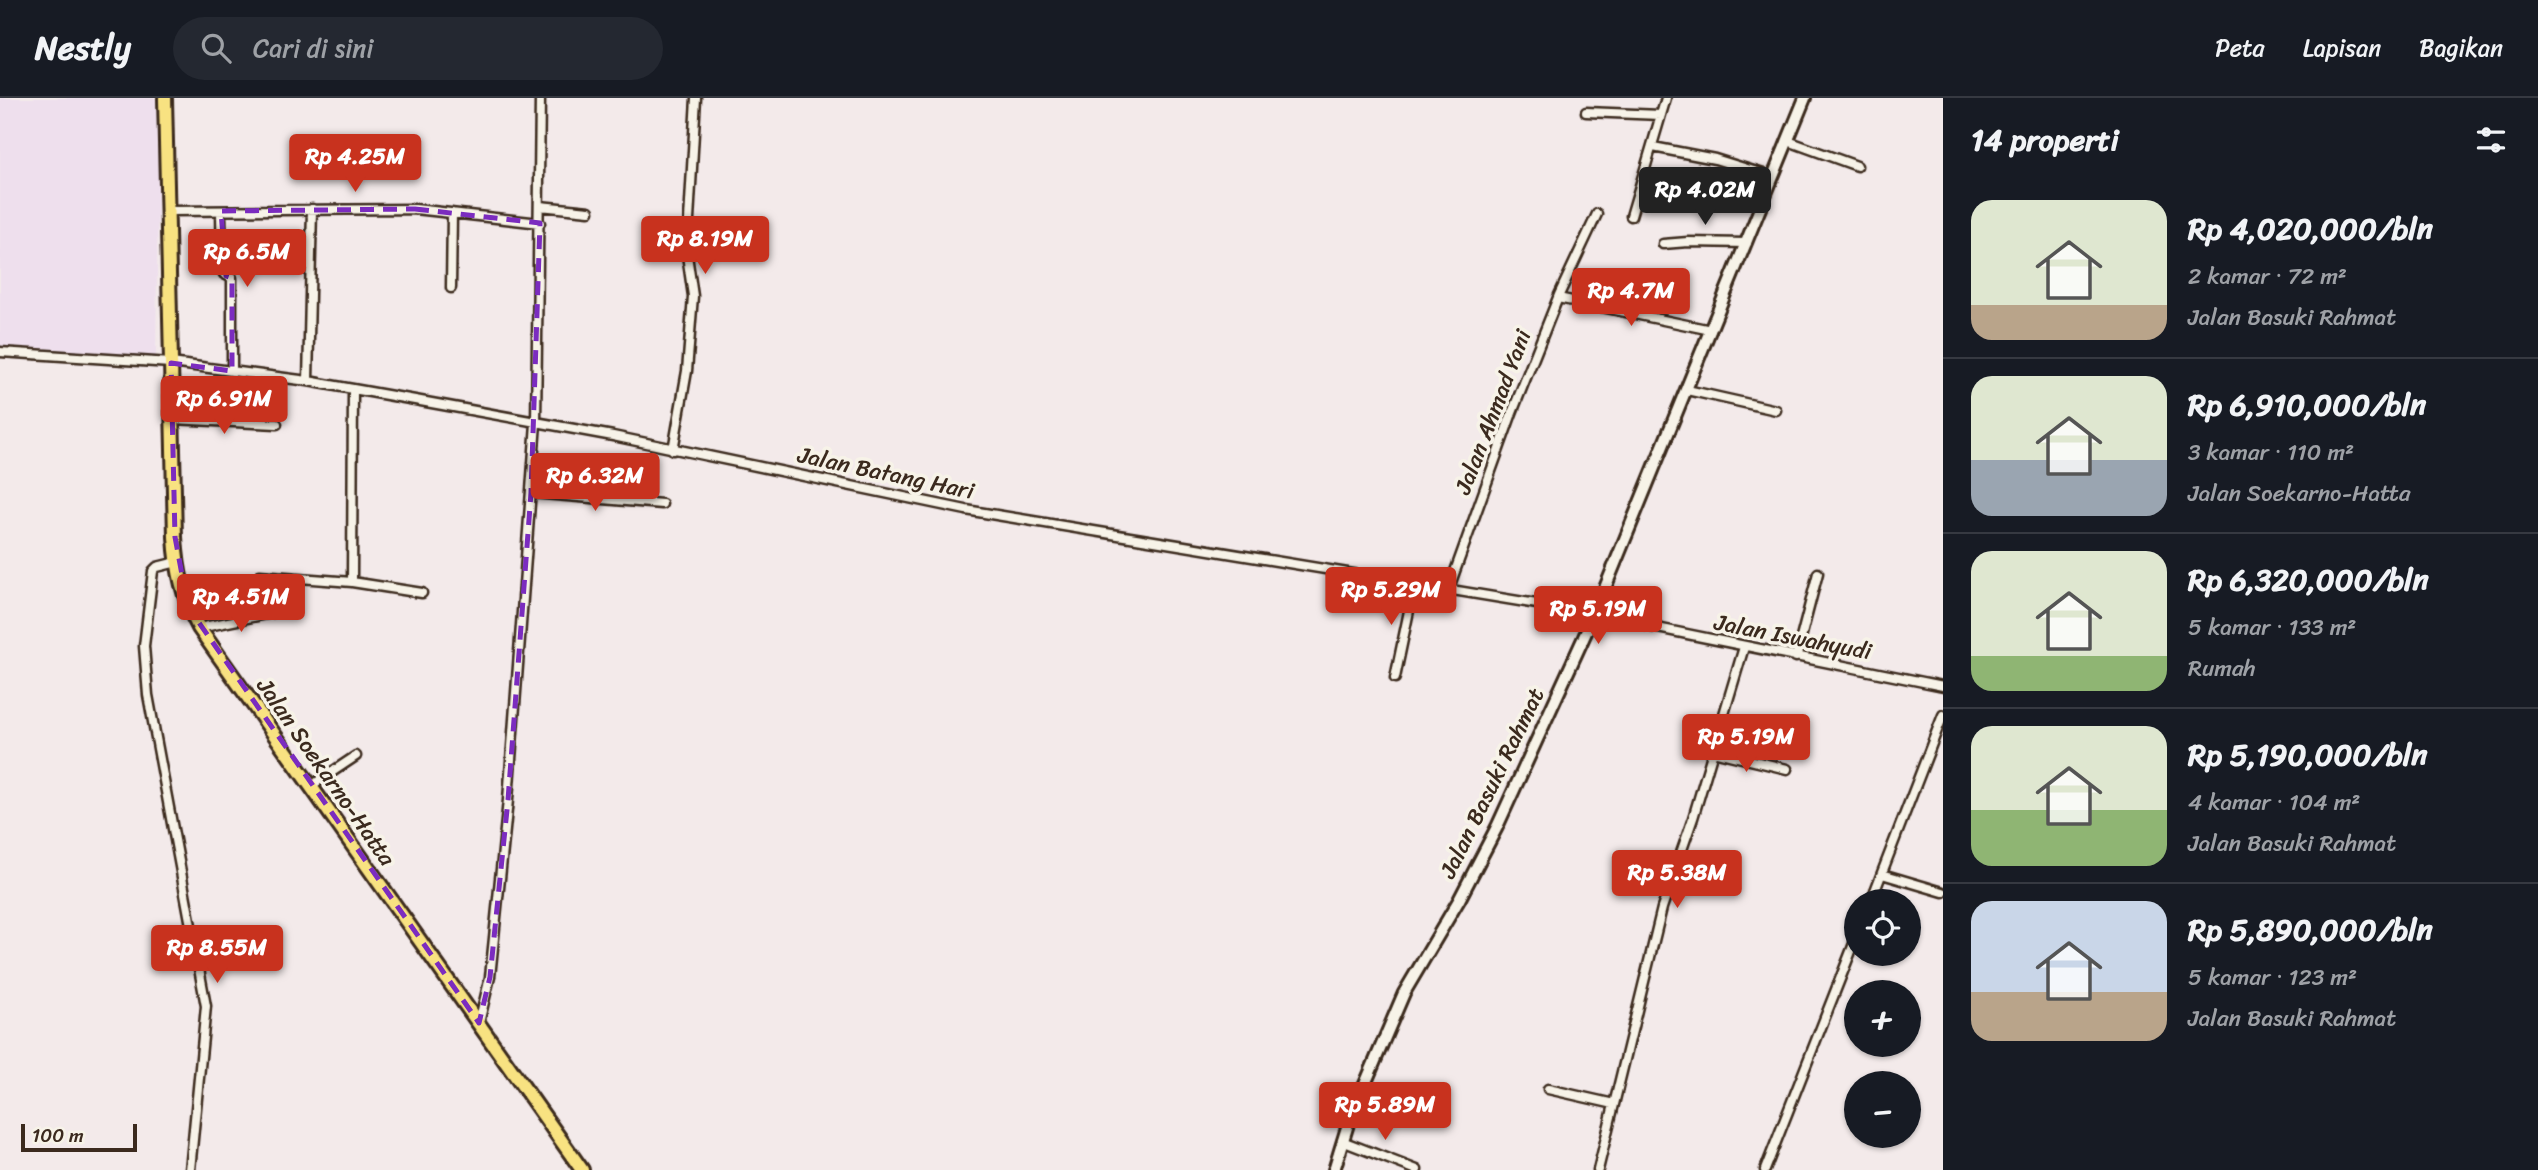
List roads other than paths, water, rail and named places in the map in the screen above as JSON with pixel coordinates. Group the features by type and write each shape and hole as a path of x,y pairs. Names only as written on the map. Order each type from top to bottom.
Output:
{"main road":[{"name":"Jalan Soekarno-Hatta","path":"165,98 177,562 188,607 199,628 582,1170"},
{"name":"Jalan Basuki Rahmat","path":"1334,1170 1342,1141 1404,993 1459,900 1497,827 1594,615 1805,98"}],"street":[{"path":"479,1023 489,977 508,800 536,423 540,98"},
{"path":"673,450 687,371 691,321 692,296 687,255 696,98"},
{"path":"1630,216 1666,98"},
{"path":"1587,112 1661,115"},
{"path":"1788,141 1857,166"},
{"path":"1653,147 1715,159 1773,177"},
{"path":"540,206 589,211"},
{"path":"308,382 312,209"},
{"path":"168,211 415,209 540,223"},
{"path":"222,211 222,269 224,274 232,278 232,371"},
{"path":"451,288 452,213"},
{"name":"Jalan Ahmad Yani","path":"1449,589 1511,413 1558,298 1597,214"},
{"path":"1662,244 1746,243"},
{"path":"1558,298 1711,330"},
{"name":"Jalan Batang Hari","path":"0,352 171,363 353,389 613,436 966,510 1415,582 1594,615"},
{"path":"352,582 353,389"},
{"path":"1687,390 1776,410"},
{"path":"172,419 277,424"},
{"path":"531,493 662,504"},
{"path":"177,562 157,567 153,571 144,646 148,695 206,1006 190,1170"},
{"path":"1796,657 1818,573"},
{"path":"251,617 260,575 352,582 422,593"},
{"path":"1395,678 1415,582"},
{"path":"199,628 277,612"},
{"name":"Jalan Iswahyudi","path":"1594,615 1943,686"},
{"path":"1598,1170 1662,908 1744,647"},
{"path":"1876,889 1943,715"},
{"path":"1713,751 1787,769"},
{"path":"311,786 356,756"},
{"path":"1882,874 1943,892"},
{"path":"1776,1170 1766,1169 1845,966"},
{"path":"1548,1089 1614,1104"},
{"path":"1342,1141 1417,1170"}]}
